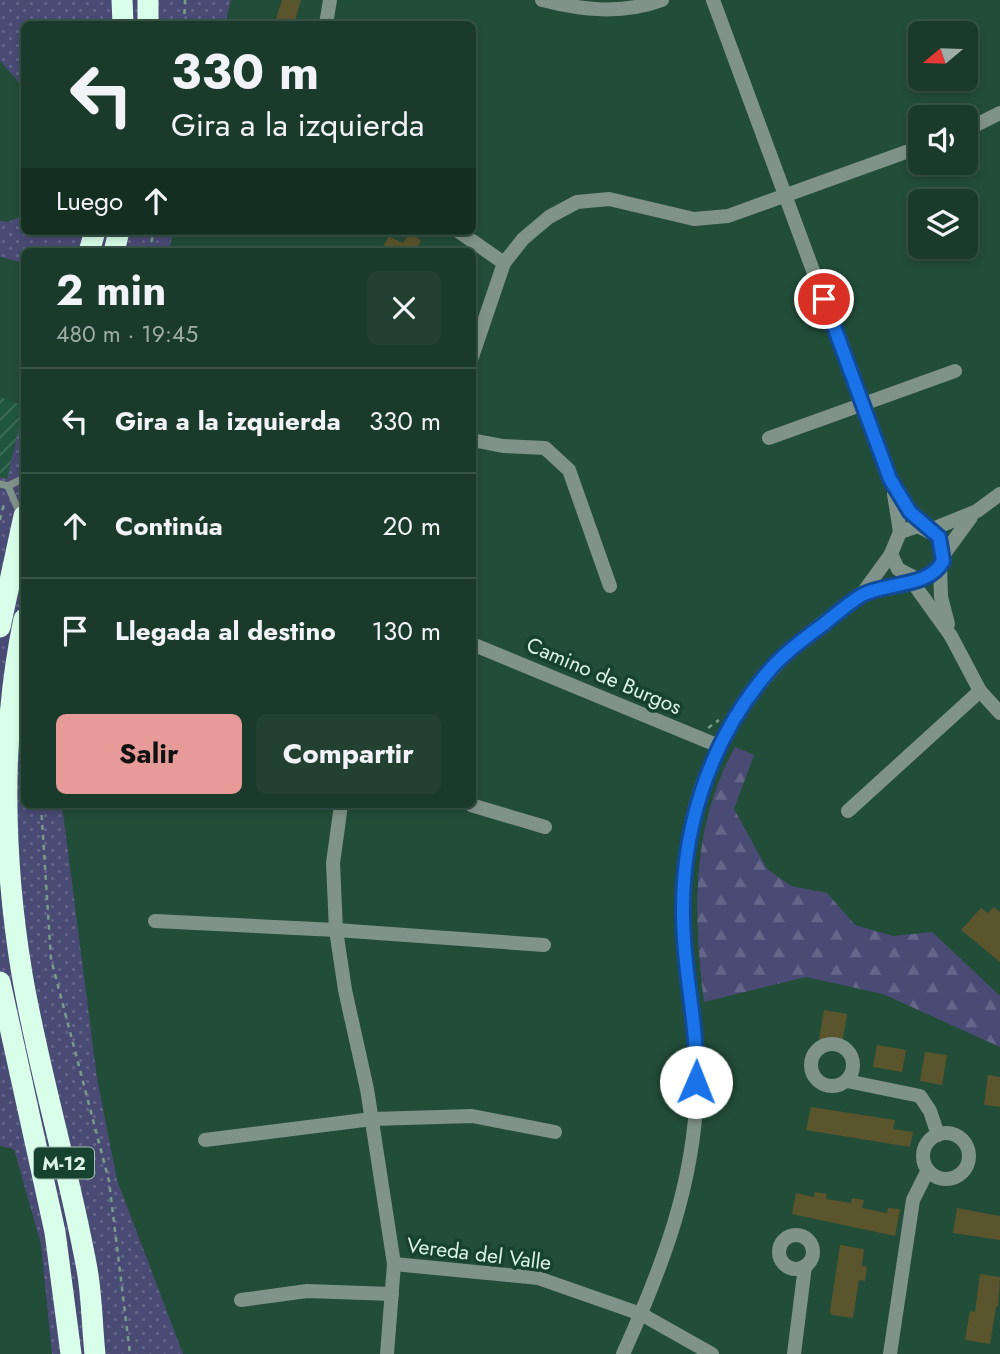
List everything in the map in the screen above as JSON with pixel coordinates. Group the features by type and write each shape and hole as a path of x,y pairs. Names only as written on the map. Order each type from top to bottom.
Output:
{"highway":[{"path":"122,0 123,21"},
{"path":"148,0 148,21"},
{"path":"0,627 21,530"},
{"name":"M-12","path":"21,642 14,692 9,766 8,833 13,905 30,1014 88,1273 94,1354"},
{"name":"M-12","path":"0,982 55,1232 71,1354"}],"street":[{"path":"326,21 330,0"},
{"path":"542,0 592,11 621,9 662,0"},
{"path":"713,0 890,479 900,533"},
{"path":"978,124 1000,113"},
{"path":"476,345 504,263 523,239 549,217 577,202 609,198 694,219 729,216 787,198 908,152"},
{"path":"464,235 504,263"},
{"path":"769,438 955,371"},
{"path":"476,441 503,446 545,448 569,470 610,586"},
{"path":"890,479 910,512 939,537 942,560 941,597 951,636"},
{"path":"623,1354 680,1212 692,1158 697,1056 684,939 686,865 694,813 719,746 769,670 861,596 891,554 900,533 909,527 928,528 977,511 1000,494"},
{"path":"861,596 912,578 929,576 977,511"},
{"path":"891,554 898,569 912,578 951,636 981,691 1000,713"},
{"name":"Camino de Burgos","path":"476,646 719,746"},
{"path":"848,811 981,691"},
{"path":"476,806 545,827"},
{"path":"341,808 333,863 337,930 372,1119 394,1264 387,1354"},
{"path":"155,921 337,930 544,945"},
{"path":"847,1080 920,1096 930,1111 938,1135"},
{"path":"205,1140 372,1119 472,1116 555,1132"},
{"path":"890,1354 913,1200 928,1170 923,1152 926,1144 938,1135 950,1133 965,1142 969,1159 960,1174 943,1179 928,1170"},
{"name":"Vereda del Valle","path":"394,1264 538,1278 641,1314 712,1354"},
{"path":"794,1354 805,1266"},
{"path":"241,1300 307,1291 392,1294"}],"lane":[{"path":"21,479 4,485 20,511 21,518"}],"path":[{"path":"184,21 185,0"},
{"path":"704,740 708,725 724,718"},
{"path":"41,808 51,959 109,1181 130,1354"}],"shaded area":[{"path":"0,397 21,405 21,419 7,479 0,477"}],"green space":[{"path":"0,0 231,0 226,21 21,21 21,85 0,61"},
{"path":"21,216 21,235 173,235 169,248 21,248 21,262 0,257 0,221 8,222"},
{"path":"21,420 21,808 62,808 97,1078 117,1180 183,1354 52,1354 41,1244 14,1149 0,1146 0,477 7,479"},
{"path":"735,747 754,755 734,809 767,869 791,886 827,893 855,925 893,936 932,932 1000,996 1000,1047 883,994 806,977 704,1002 698,936 699,871 710,808"}],"building":[{"path":"282,0 301,0 295,21 275,21"},
{"path":"408,235 421,240 417,248 382,248 389,236 403,243"},
{"path":"994,907 1000,912 1000,962 961,930 981,908 988,913"},
{"path":"824,1010 847,1014 842,1044 819,1040"},
{"path":"877,1045 906,1050 902,1072 873,1067"},
{"path":"925,1052 947,1055 942,1085 920,1081"},
{"path":"988,1075 1000,1077 1000,1107 984,1105"},
{"path":"811,1107 895,1120 893,1129 913,1132 910,1147 806,1130"},
{"path":"815,1192 827,1194 826,1199 851,1203 852,1198 864,1200 862,1208 887,1213 888,1208 900,1209 895,1236 792,1214 796,1193 814,1197"},
{"path":"957,1208 1000,1216 1000,1240 953,1233"},
{"path":"840,1245 864,1249 862,1266 867,1267 865,1281 859,1280 853,1318 832,1315 830,1311"},
{"path":"980,1274 1000,1277 998,1307 990,1344 965,1340 970,1311 975,1312"}],"route":[{"path":"696,1082 697,1056 692,991 684,939 686,865 694,813 705,776 719,746 752,692 769,670 822,625 861,596 875,589 929,576 943,561 944,554 939,537 917,521 890,479 824,299"}]}
